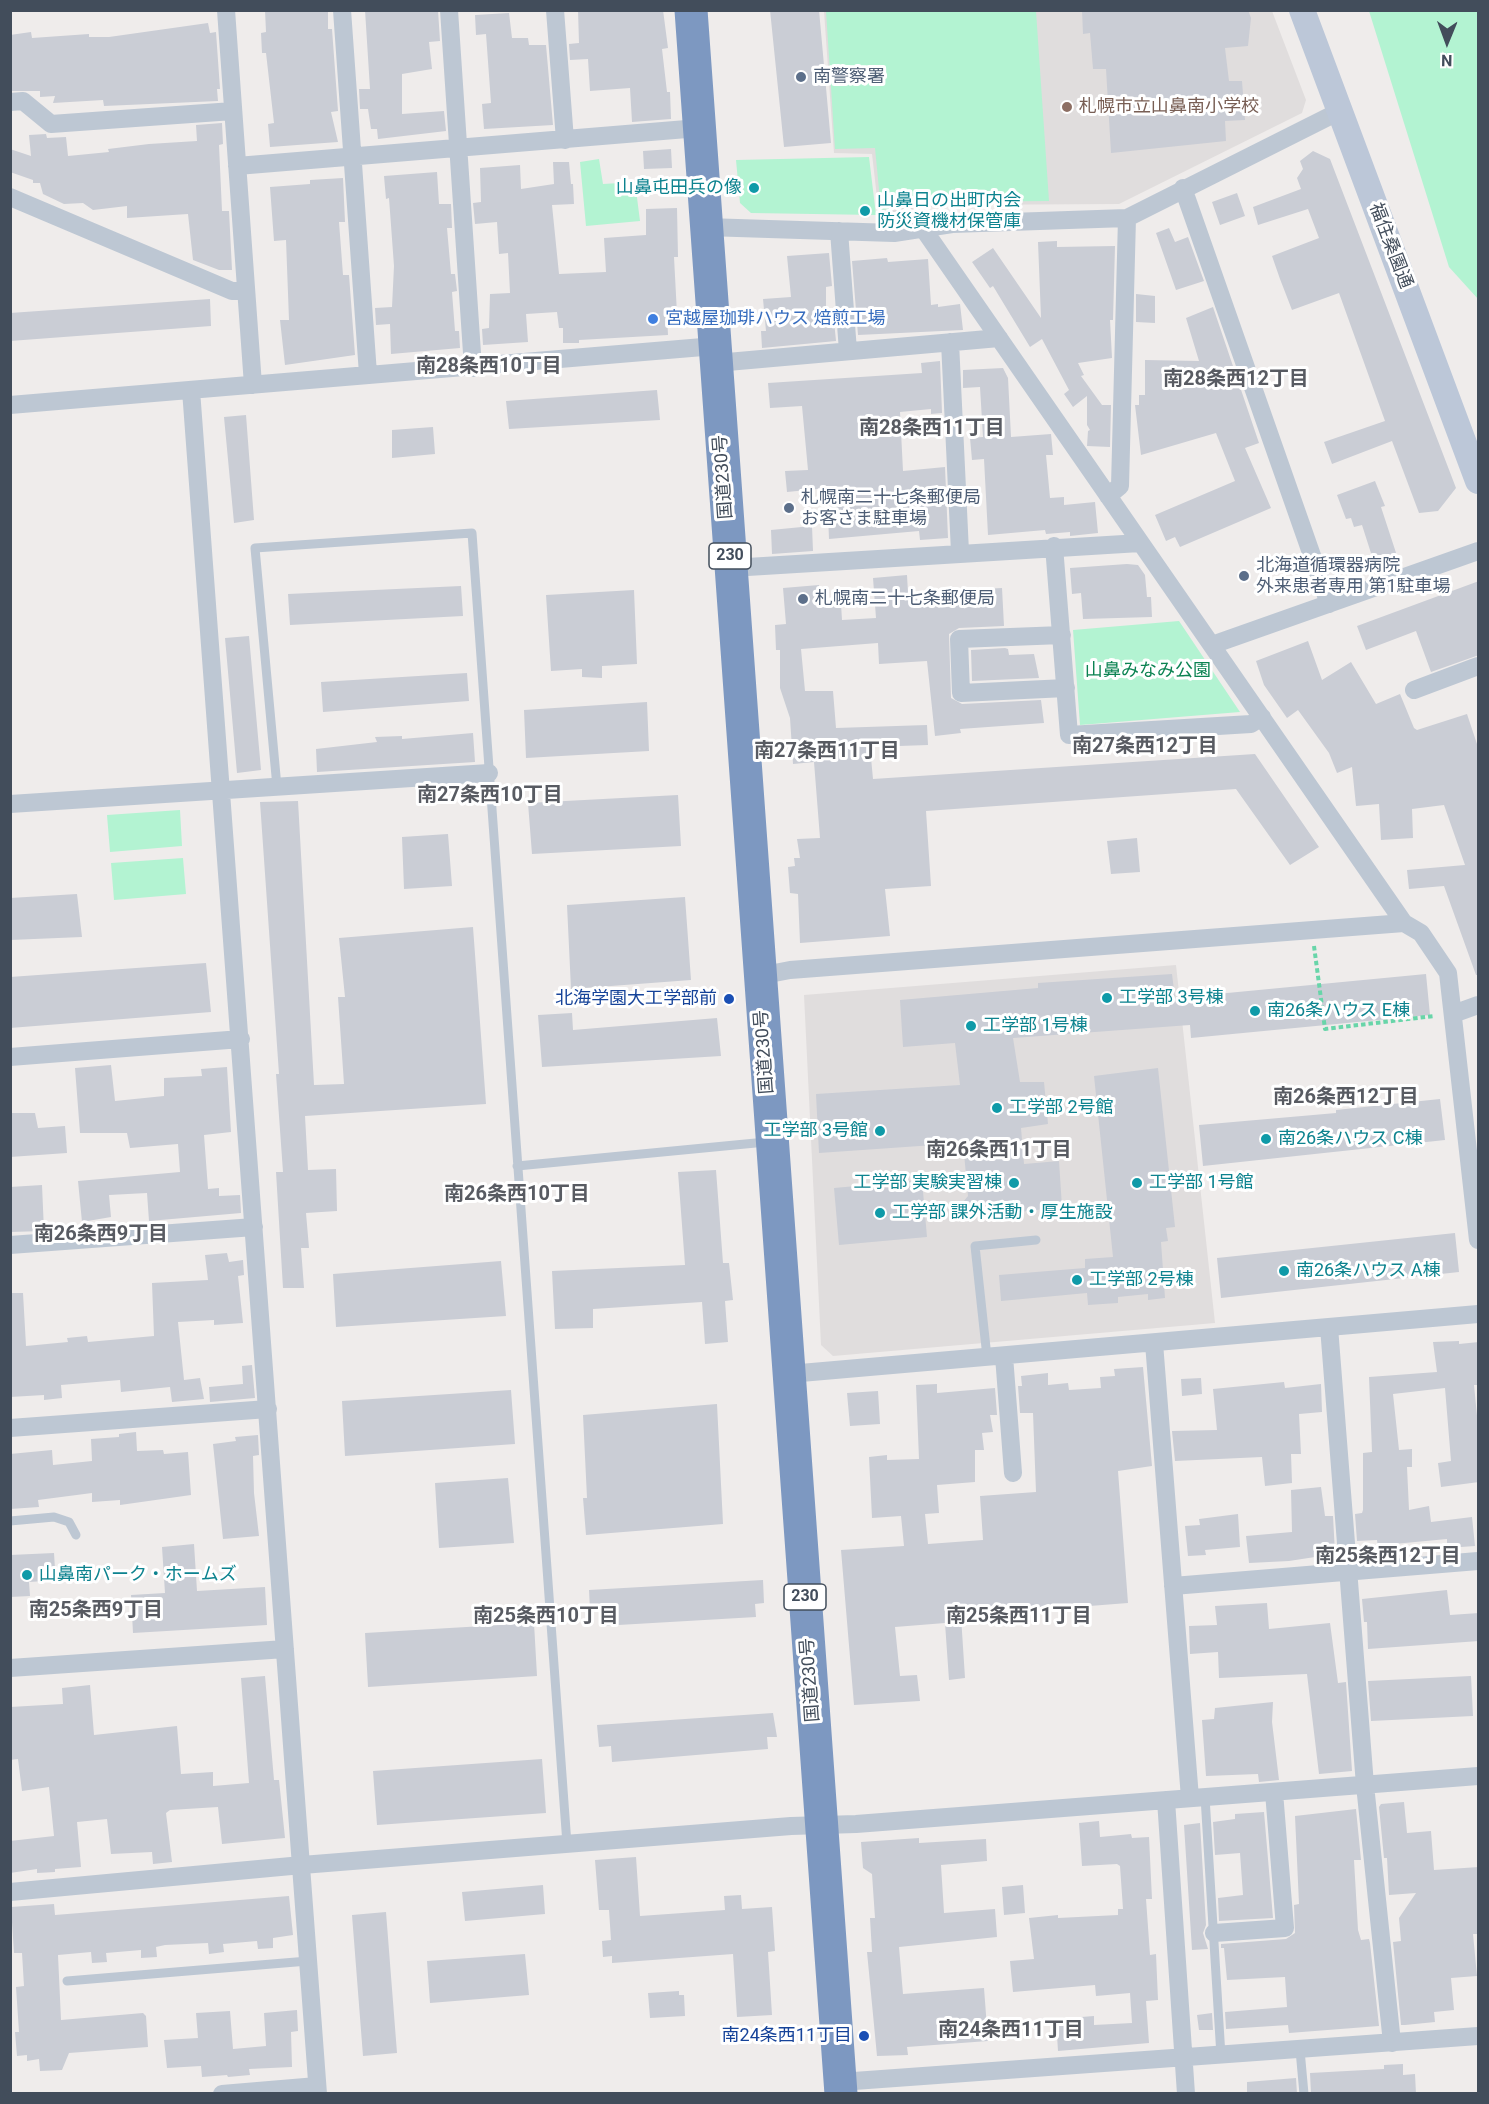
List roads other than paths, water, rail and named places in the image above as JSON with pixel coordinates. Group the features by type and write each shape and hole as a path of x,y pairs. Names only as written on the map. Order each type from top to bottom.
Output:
{"highway":[{"name":"国道230号","path":"691,10 840,2088"}],"street":[{"path":"226,10 253,385"},
{"path":"342,10 368,374"},
{"path":"449,10 473,368"},
{"path":"555,10 565,140"},
{"name":"福住桑園通","path":"1302,10 1479,481"},
{"path":"10,102 23,101 51,124 233,111"},
{"path":"706,227 894,233 922,227 1127,218 1340,111"},
{"path":"237,166 699,128"},
{"path":"1183,188 1329,604"},
{"path":"10,197 232,291 246,291"},
{"path":"1108,496 1120,486 1127,218"},
{"path":"922,227 1404,923 1421,933 1448,974 1446,1015 1479,1240"},
{"path":"839,231 848,351"},
{"path":"10,405 368,374 715,355 848,351 999,338"},
{"path":"950,342 960,552"},
{"path":"191,390 318,2090 222,2094"},
{"path":"731,568 1054,546 1140,543"},
{"path":"1054,546 1069,735 1251,724 1262,717"},
{"path":"1212,645 1479,551"},
{"path":"1062,635 959,639 961,693 1066,688"},
{"path":"1414,690 1479,666"},
{"path":"10,804 489,773"},
{"path":"759,976 790,970 1404,923"},
{"path":"1446,1015 1479,1005"},
{"path":"10,1057 241,1039"},
{"path":"10,1245 254,1227"},
{"path":"789,1374 1479,1314"},
{"path":"1329,1328 1365,1785 1392,2043"},
{"path":"1154,1343 1173,1586 1197,1798"},
{"path":"995,1356 1013,1473"},
{"path":"10,1428 268,1409"},
{"path":"1173,1586 1479,1561"},
{"path":"10,1668 285,1649"},
{"path":"10,1892 302,1864 1479,1776"},
{"path":"1214,1933 1285,1928 1274,1792"},
{"path":"1166,1800 1186,2094"},
{"path":"840,2088 1479,2036"}],"lane":[{"path":"278,787 255,548 472,533 567,1844"},
{"path":"517,1166 772,1141"},
{"path":"995,1356 975,1246 1036,1240"},
{"path":"10,1521 54,1517 69,1522 76,1535"},
{"path":"1197,1798 1214,1933 1221,2056"},
{"path":"67,1981 308,1961"},
{"path":"1300,2050 1304,2094"}],"place":[{"name":"南警察署","path":"801,77"},
{"name":"札幌市立山鼻南小学校","path":"1067,107"},
{"name":"山鼻屯田兵の像","path":"754,188"},
{"name":"山鼻日の出町内会 防災資機材保管庫","path":"865,211"},
{"name":"宮越屋珈琲ハウス 焙煎工場","path":"653,319"},
{"name":"札幌南二十七条郵便局 お客さま駐車場","path":"789,508"},
{"name":"北海道循環器病院 外来患者専用 第1駐車場","path":"1244,576"},
{"name":"札幌南二十七条郵便局","path":"803,599"},
{"name":"工学部 3号棟","path":"1107,998"},
{"name":"北海学園大工学部前","path":"729,999"},
{"name":"南26条ハウス E棟","path":"1255,1011"},
{"name":"工学部 1号棟","path":"971,1026"},
{"name":"工学部 2号館","path":"997,1108"},
{"name":"工学部 3号館","path":"880,1131"},
{"name":"南26条ハウス C棟","path":"1266,1139"},
{"name":"工学部 実験実習棟","path":"1014,1183"},
{"name":"工学部 1号館","path":"1137,1183"},
{"name":"工学部 課外活動・厚生施設","path":"880,1213"},
{"name":"南26条ハウス A棟","path":"1284,1271"},
{"name":"工学部 2号棟","path":"1077,1280"},
{"name":"山鼻南パーク・ホームズ","path":"27,1575"},
{"name":"南24条西11丁目","path":"864,2036"}],"district":[{"name":"南28条西10丁目","path":"489,367"},
{"name":"南28条西12丁目","path":"1236,380"},
{"name":"南28条西11丁目","path":"932,429"},
{"name":"南27条西12丁目","path":"1145,747"},
{"name":"南27条西11丁目","path":"827,752"},
{"name":"南27条西10丁目","path":"490,796"},
{"name":"南26条西12丁目","path":"1346,1098"},
{"name":"南26条西11丁目","path":"999,1151"},
{"name":"南26条西10丁目","path":"517,1195"},
{"name":"南26条西9丁目","path":"101,1235"},
{"name":"南25条西12丁目","path":"1388,1557"},
{"name":"南25条西9丁目","path":"96,1611"},
{"name":"南25条西10丁目","path":"546,1617"},
{"name":"南25条西11丁目","path":"1019,1617"},
{"name":"南24条西11丁目","path":"1011,2031"}],"park label":[{"name":"山鼻みなみ公園","path":"1148,671"}]}
